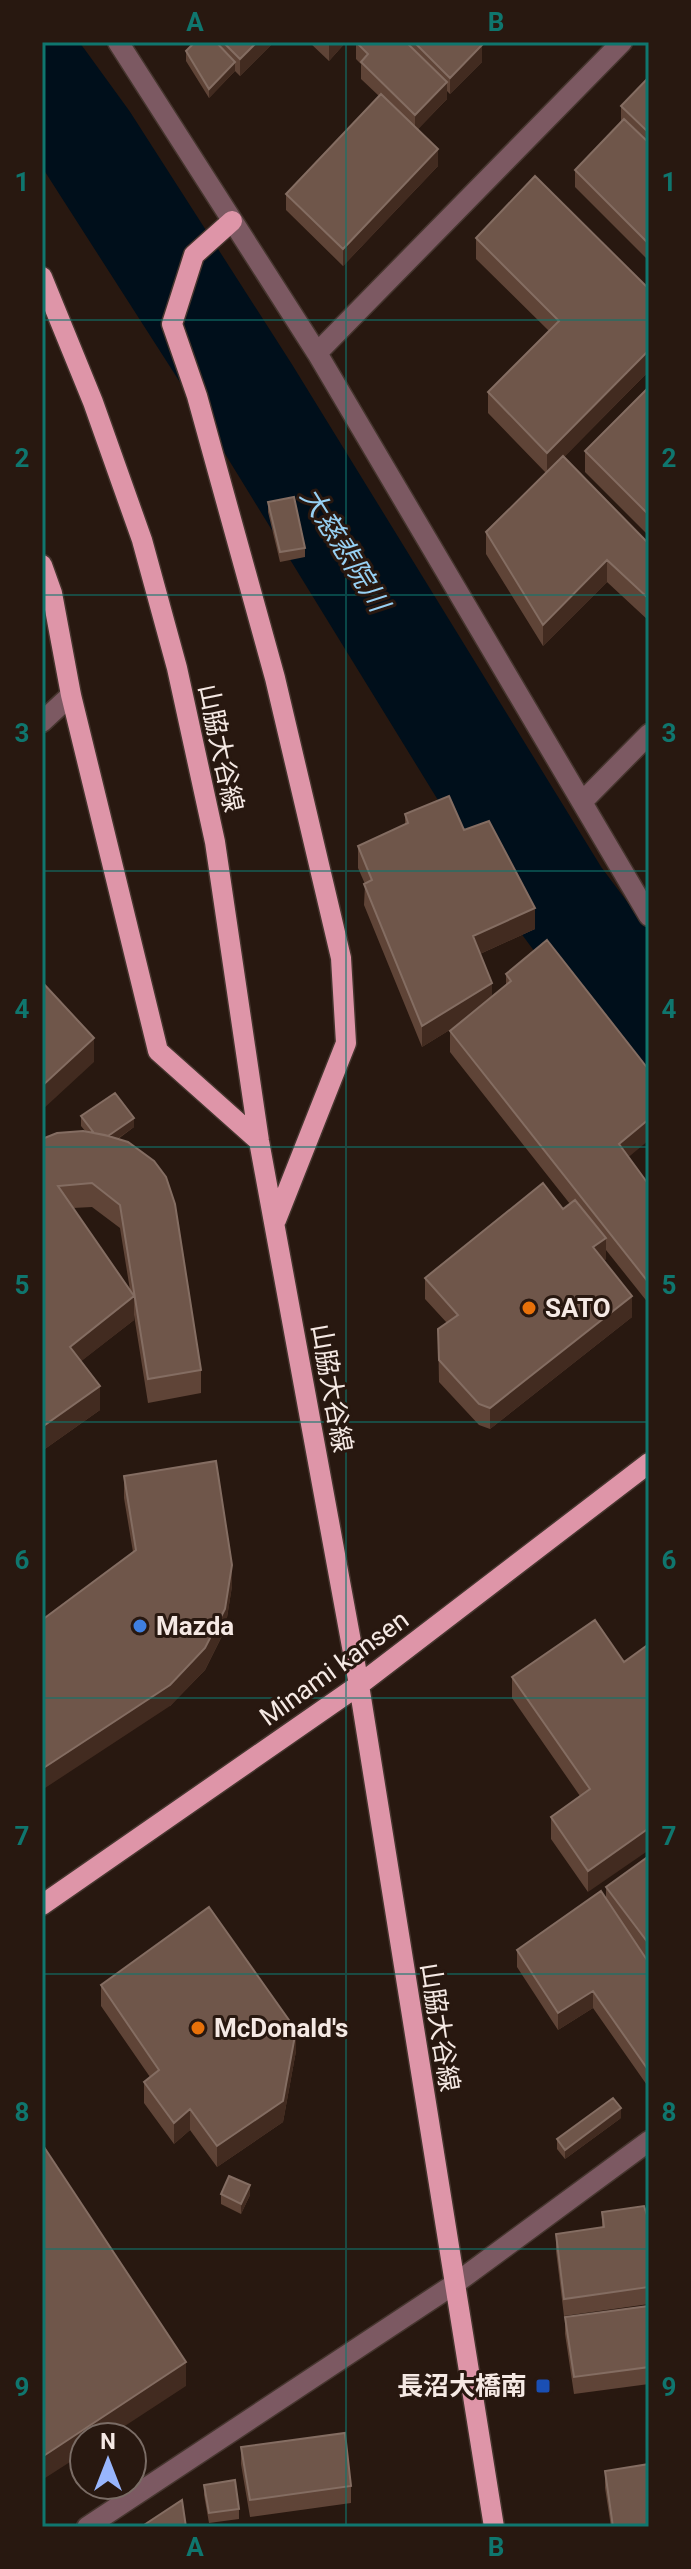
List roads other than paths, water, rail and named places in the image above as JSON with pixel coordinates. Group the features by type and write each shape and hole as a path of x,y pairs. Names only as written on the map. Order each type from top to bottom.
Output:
{"main road":[{"path":"232,221 194,255 172,324 197,396 275,678 341,958 346,1043 275,1221"},
{"name":"山脇大谷線","path":"42,277 93,402 142,540 177,668 215,842 259,1141 359,1685 494,2527"},
{"path":"42,565 52,593 71,695 158,1051 259,1141"},
{"name":"Minami kansen","path":"42,1905 359,1685 649,1463"}],"street":[{"path":"118,42 317,353 649,916"},
{"path":"317,353 622,42"},
{"path":"42,722 71,695"},
{"path":"582,802 649,734"},
{"path":"87,2527 456,2283 649,2141"}],"waterway":[{"name":"大慈悲院川","path":"42,79 87,141 248,392 558,896 649,1018"}],"place":[{"name":"SATO","path":"529,1308"},
{"name":"Mazda","path":"140,1626"},
{"name":"McDonald's","path":"198,2028"},
{"name":"長沼大橋南","path":"543,2386"}]}
